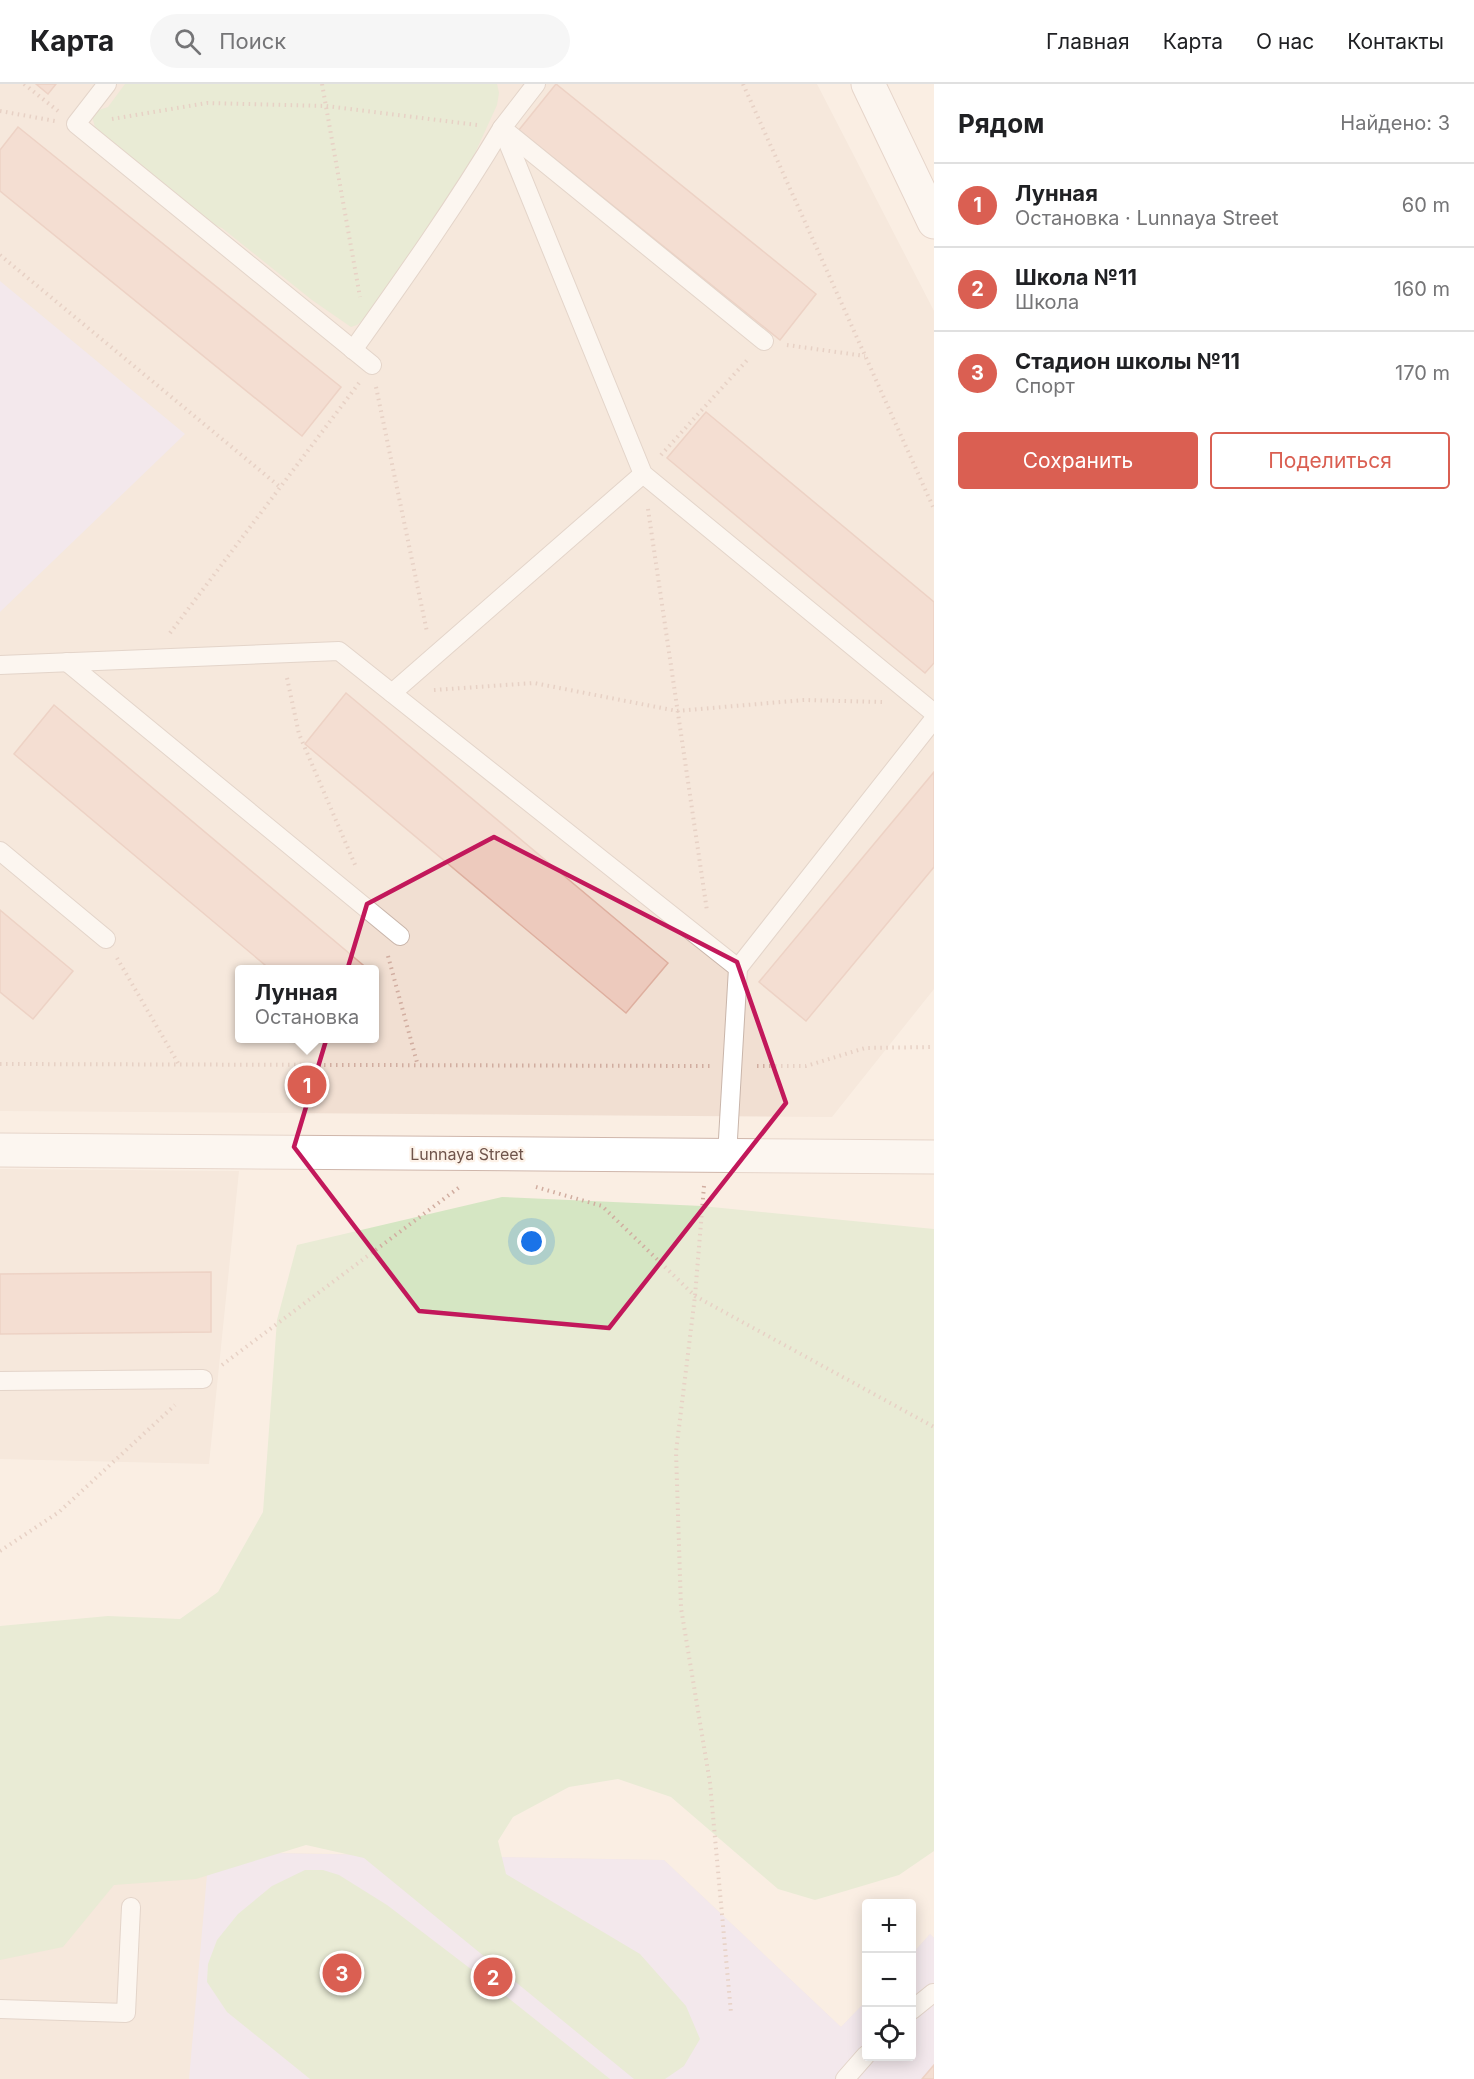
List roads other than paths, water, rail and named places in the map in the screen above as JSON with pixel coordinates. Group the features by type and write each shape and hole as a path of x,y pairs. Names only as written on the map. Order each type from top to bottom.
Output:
{"street":[{"path":"868,84 934,222"},
{"name":"Lunnaya Street","path":"0,1150 934,1157"}],"lane":[{"path":"107,84 75,124 372,365"},
{"path":"353,350 453,206 502,128 536,84"},
{"path":"502,128 765,341"},
{"path":"502,128 643,474 928,708"},
{"path":"392,693 643,474"},
{"path":"0,665 339,651 738,968"},
{"path":"67,663 400,936"},
{"path":"716,1156 732,1066 738,968 934,719"},
{"path":"0,851 106,939"},
{"path":"0,1381 203,1379"},
{"path":"0,2009 126,2013 131,1907"},
{"path":"916,2007 934,1994"},
{"path":"845,2079 862,2060"}],"place":[{"name":"Лунная","path":"307,1085"},
{"name":"Стадион школы №11","path":"342,1973"},
{"name":"Школа №11","path":"493,1977"}]}
